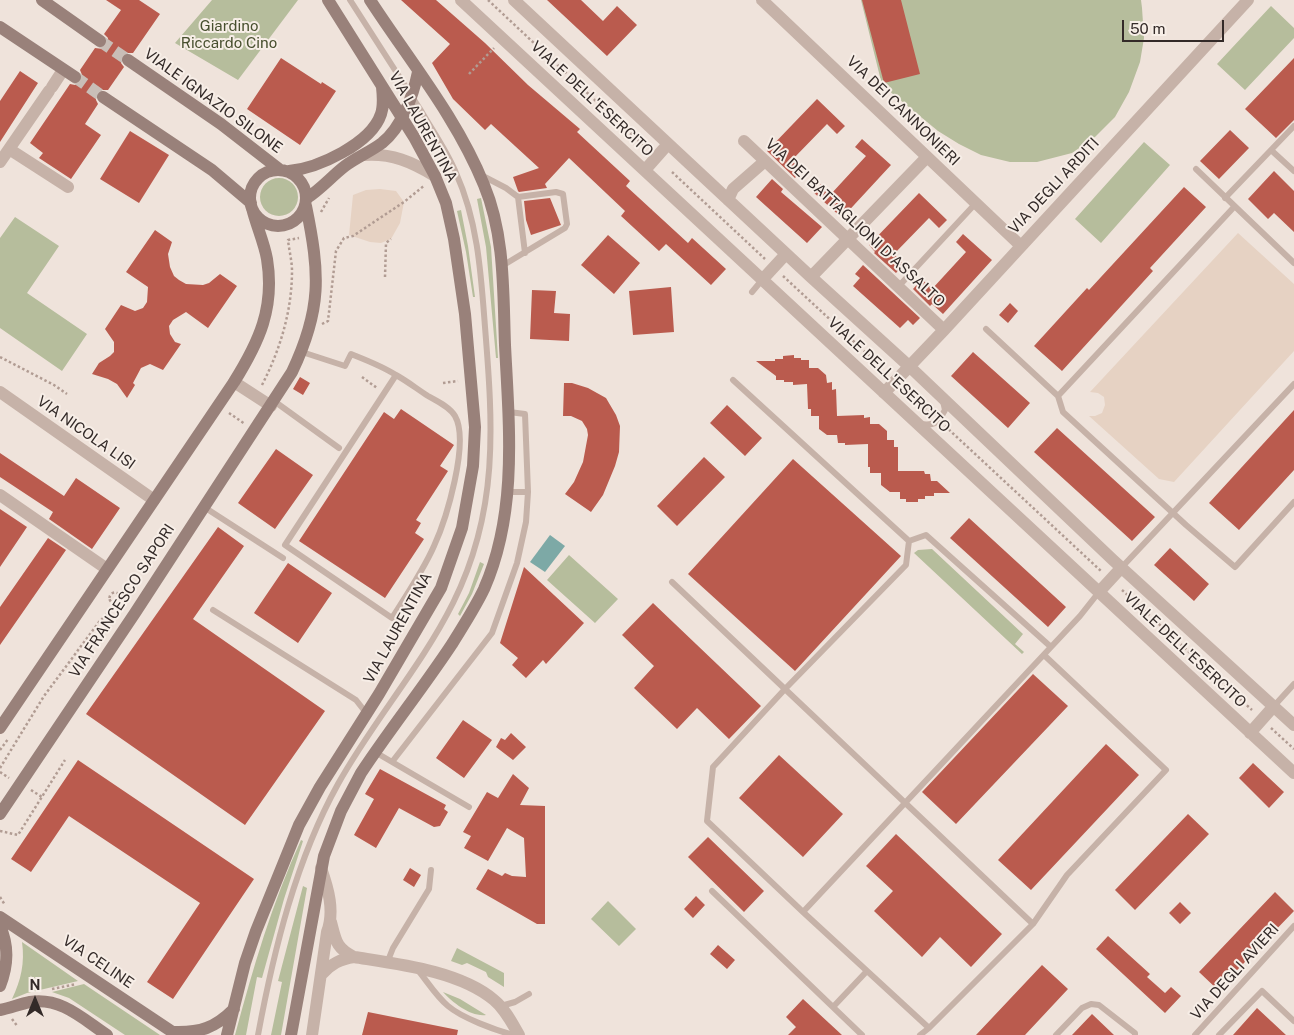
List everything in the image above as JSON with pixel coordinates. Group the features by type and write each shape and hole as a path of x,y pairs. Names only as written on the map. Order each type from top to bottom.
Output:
{"street":[{"path":"42,0 100,41"},
{"name":"VIA LAURENTINA","path":"227,1035 245,964 256,930 292,840 320,787 367,714 441,588 462,528 471,479 474,427 462,286 449,216 435,176 402,118 328,0"},
{"name":"VIA LAURENTINA","path":"292,1035 321,868 327,846 352,789 375,752 436,667 480,597 500,543 507,492 509,412 501,267 497,225 493,209 480,174 460,135 370,0"},
{"name":"VIALE DELL'ESERCITO","path":"461,0 1294,773"},
{"name":"VIALE DELL'ESERCITO","path":"514,0 1294,725"},
{"name":"VIA DEI CANNONIERI","path":"762,0 1021,246"},
{"name":"VIA DEGLI ARDITI","path":"884,393 1248,0"},
{"path":"0,27 75,78"},
{"name":"VIALE IGNAZIO SILONE","path":"128,60 284,170 305,168 326,160 352,146 369,133 382,112 383,97 381,84"},
{"path":"0,162 63,70"},
{"path":"103,97 212,170 251,206 256,215 263,221 270,225 279,226 296,220 302,214 306,202 350,162 383,142 394,130 402,118 418,72"},
{"name":"VIA DEI BATTAGLIONI D'ASSALTO","path":"744,141 944,330"},
{"path":"644,170 668,144"},
{"path":"9,149 68,187"},
{"path":"364,155 381,155 403,159 435,176"},
{"path":"811,277 927,157"},
{"path":"728,200 733,189 765,161"},
{"path":"251,206 251,190 255,181 270,170 284,170 302,182 306,202"},
{"name":"VIA FRANCESCO SAPORI","path":"0,814 272,404 302,352 315,306 316,273 306,202"},
{"name":"VIA FRANCESCO SAPORI","path":"0,728 234,382 259,338 266,319 269,283 267,259 251,206"},
{"path":"762,280 786,254"},
{"path":"234,382 272,404"},
{"name":"VIA NICOLA LISI","path":"0,392 154,500"},
{"path":"0,495 107,569"},
{"path":"1099,592 1122,567"},
{"path":"1250,733 1274,706"},
{"path":"321,868 328,894 331,922 338,944 354,957"},
{"name":"VIA CELINE","path":"4,913 89,975 175,1033"},
{"path":"312,1035 327,932 331,922"},
{"path":"0,926 6,943 7,960 0,986"},
{"path":"322,974 339,960 354,957 416,968 467,982 501,1006 519,1035"},
{"path":"4,1014 39,1001 51,1002 63,1006 107,1035"},
{"path":"175,1033 209,1028 219,1022 234,1008"}],"lane":[{"name":"VIA LAURENTINA","path":"258,1035 293,892 317,826 339,782 423,656 463,580 485,513 492,449 492,410 484,304 471,213 457,174 411,96 350,0"},
{"path":"1225,198 1294,126"},
{"path":"1271,150 1294,171"},
{"path":"1196,169 1294,263"},
{"path":"480,174 518,197 560,192 563,194 567,224 562,231 501,267"},
{"path":"518,197 525,253"},
{"path":"898,287 976,203"},
{"path":"1058,396 1234,207"},
{"path":"752,292 762,280"},
{"path":"986,329 1058,396 1063,412 1234,567 1294,502"},
{"path":"302,352 345,366 351,354 396,375 447,408 455,416 458,424 460,447 445,518 434,546 392,618 285,545 396,375"},
{"path":"733,380 909,541"},
{"path":"1122,567 1294,384"},
{"path":"918,424 930,425 939,421 945,410 942,398"},
{"path":"272,404 338,448"},
{"path":"392,762 492,633 517,563 526,522 528,492 525,414 509,412"},
{"path":"507,492 528,492"},
{"path":"204,507 283,558"},
{"path":"909,541 926,536 1051,647"},
{"path":"909,541 906,565 713,767 707,821 929,1028"},
{"path":"672,582 1033,924"},
{"path":"803,912 1044,655 1099,592"},
{"path":"213,610 356,700 367,714"},
{"path":"920,1035 1033,924 1067,874 1166,770 1044,655"},
{"path":"1274,706 1294,684"},
{"path":"375,752 468,807"},
{"path":"388,962 393,948 429,889 431,870"},
{"path":"712,891 861,1035"},
{"name":"VIA DEGLI AVIERI","path":"1195,1035 1294,926"},
{"path":"416,968 447,1005 486,1025 512,1035"},
{"path":"833,1007 867,971"},
{"path":"1219,1035 1262,991 1294,1021"},
{"path":"501,1006 521,999 528,994"},
{"path":"1056,1035 1082,1008 1091,1004 1099,1005 1135,1033 1135,1035"}],"path":[{"name":"VIALE DELL'ESERCITO","path":"488,0 644,146"},
{"path":"469,74 495,47"},
{"path":"672,172 765,259"},
{"path":"308,332 328,321 336,252 344,238 353,236 404,202 435,176"},
{"path":"319,217 330,196"},
{"path":"260,388 282,338 289,307 292,271 288,240 304,237"},
{"path":"385,277 386,242 391,239"},
{"name":"VIALE DELL'ESERCITO","path":"782,276 876,362"},
{"path":"0,357 54,385 67,394"},
{"path":"362,376 384,393"},
{"path":"218,404 254,431"},
{"name":"VIALE DELL'ESERCITO","path":"922,404 934,416"},
{"name":"VIALE DELL'ESERCITO","path":"955,435 1101,571"},
{"name":"VIALE DELL'ESERCITO","path":"1122,590 1253,711"},
{"path":"0,768 44,696 99,622 118,602 121,597 120,594 114,592 111,594 110,600 115,603"},
{"path":"1271,728 1294,749"},
{"path":"0,831 18,835 65,760"},
{"path":"0,772 11,778"},
{"path":"29,789 42,797"},
{"path":"0,897 4,913"},
{"path":"39,1001 40,992 83,982 89,975"},
{"path":"4,1014 17,1016"}],"green space":[{"name":"Giardino Riccardo Cino","path":"212,0 298,0 238,80 175,43"},
{"path":"861,0 1141,0 1144,38 1140,62 1129,92 1115,117 1095,137 1072,153 1037,162 1010,162 981,155 959,144 938,131 882,85"},
{"path":"1271,6 1294,28 1294,38 1245,90 1217,64"},
{"path":"1144,142 1170,165 1101,243 1075,219"},
{"path":"279,178 292,184 298,197 292,210 279,216 266,210 260,197 266,184"},
{"path":"481,198 491,247 498,358 496,358 486,247 477,199"},
{"path":"461,210 475,297 473,297 457,211"},
{"path":"15,217 59,246 27,293 87,334 62,371 0,328 0,238"},
{"path":"932,549 1023,634 1015,644 1024,652 1022,654 914,553 918,550"},
{"path":"569,555 618,599 595,623 547,580"},
{"path":"480,562 484,564 472,594 460,616 458,614 469,593"},
{"path":"301,840 303,841 284,899 262,978 257,977 246,1035 235,1035 264,936"},
{"path":"303,886 307,888 281,1035 271,1035 282,982 278,981"},
{"path":"608,901 636,929 619,946 591,919"},
{"path":"22,942 78,981 27,993 12,999 22,971"},
{"path":"457,948 504,973 504,987 488,977 486,972 467,963 462,965 451,961"},
{"path":"84,984 160,1035 125,1035 69,998 52,992"},
{"path":"443,992 460,999 486,1015 468,1012"}],"shaded area":[{"path":"366,190 396,191 404,202 400,223 391,239 381,243 370,242 349,235 353,195"},
{"path":"1238,233 1294,284 1294,351 1174,482 1159,479 1089,416 1102,413 1105,405 1104,397 1098,393 1090,392"}],"water":[{"path":"550,535 565,546 545,572 530,562"}],"building":[{"path":"106,0 139,0 160,14 133,53 125,53 121,56 121,63 124,67 108,90 100,90 96,93 98,104 85,124 101,135 71,179 39,158 43,153 30,143 70,84 75,85 81,82 83,77 80,70 95,48 103,49 107,45 108,38 104,34 121,10"},
{"path":"401,0 436,0 485,43 528,85 580,129 577,132 630,181 626,186 688,243 692,238 726,269 711,285 666,244 659,251 621,216 625,211 569,158 545,184 547,188 519,192 513,177 539,168 491,124 485,130 453,99 432,63 450,44"},
{"path":"547,0 581,0 603,21 617,6 637,25 607,56"},
{"path":"862,0 901,0 920,74 884,83"},
{"path":"281,58 321,84 322,82 336,91 300,145 247,109"},
{"path":"1294,58 1294,120 1276,138 1245,109"},
{"path":"20,71 38,83 0,142 0,101"},
{"path":"817,99 845,126 837,134 827,124 792,160 802,170 795,178 767,151"},
{"path":"1230,130 1249,148 1219,179 1200,161"},
{"path":"130,131 169,155 139,203 100,179"},
{"path":"862,139 891,165 842,218 813,192 821,184 831,194 866,156 855,147"},
{"path":"1274,171 1294,191 1294,232 1274,213 1268,219 1248,199"},
{"path":"772,179 783,189 781,192 822,227 807,243 756,197"},
{"path":"1184,187 1206,207 1150,268 1153,271 1062,371 1034,346 1087,288 1089,290"},
{"path":"919,193 947,220 939,228 929,218 894,254 904,264 896,273 874,253 869,245"},
{"path":"550,198 561,225 531,235 526,220 524,201"},
{"path":"155,230 172,242 168,254 170,267 174,276 179,280 186,284 203,285 209,283 220,274 237,286 208,328 186,312 173,320 169,326 170,334 175,342 181,344 163,370 150,364 141,368 133,383 135,385 127,398 117,384 92,374 99,363 114,352 114,342 105,329 121,305 135,311 143,308 147,302 148,287 126,272"},
{"path":"963,234 992,260 943,314 932,304 930,306 913,289 922,279 932,289 966,252 956,242"},
{"path":"608,235 640,263 614,294 581,265"},
{"path":"863,265 920,318 913,325 908,320 900,328 853,286 860,278 855,274"},
{"path":"671,287 674,332 633,335 629,291"},
{"path":"532,290 556,291 554,313 570,314 569,341 530,339"},
{"path":"1010,303 1018,311 1008,323 999,315"},
{"path":"973,352 1030,403 1008,428 951,376"},
{"path":"794,355 794,358 809,360 809,368 818,368 826,375 827,383 832,382 832,390 836,389 837,416 864,415 864,418 870,417 870,424 879,424 887,431 887,440 894,440 894,447 898,447 898,471 924,471 925,474 930,474 931,481 937,481 950,493 934,493 934,496 925,496 925,499 918,499 918,502 906,502 906,499 900,499 900,492 890,492 881,485 881,473 870,473 870,467 868,467 868,444 845,445 845,443 838,443 837,435 827,435 819,429 819,416 811,416 811,409 808,409 807,384 793,385 793,382 776,380 776,376 756,361 775,361 775,359 783,359 783,356"},
{"path":"300,377 310,383 303,395 293,389"},
{"path":"564,383 572,383 588,388 606,398 620,426 619,452 615,466 603,495 591,512 565,494 574,482 583,462 588,435 582,421 571,416 563,416"},
{"path":"727,405 762,438 745,456 710,423"},
{"path":"401,409 454,445 440,466 448,471 416,520 421,523 415,533 424,539 385,598 299,541 384,412 394,419"},
{"path":"1294,410 1294,470 1239,530 1209,503"},
{"path":"1057,428 1155,517 1132,541 1034,452"},
{"path":"276,449 313,475 275,529 238,503"},
{"path":"0,453 64,496 76,478 120,508 92,549 49,519 53,512 0,477"},
{"path":"704,457 725,477 677,526 657,506"},
{"path":"793,459 901,556 795,671 688,574"},
{"path":"0,509 27,527 0,567"},
{"path":"969,518 1066,607 1048,627 950,538"},
{"path":"218,527 244,546 193,619 325,711 245,825 86,714"},
{"path":"48,538 66,550 0,645 0,607"},
{"path":"1170,548 1209,584 1194,601 1154,565"},
{"path":"288,563 332,593 298,643 254,613"},
{"path":"524,567 584,623 546,664 543,660 526,678 512,665 518,658 500,643"},
{"path":"653,603 761,706 729,739 697,708 677,729 634,688 654,666 622,635"},
{"path":"1033,674 1068,706 956,824 922,792"},
{"path":"463,720 492,740 464,778 436,758"},
{"path":"511,733 526,747 513,760 496,747 501,738 505,740"},
{"path":"1106,744 1139,775 1031,890 998,860"},
{"path":"779,755 843,814 803,857 739,798"},
{"path":"78,760 254,879 173,999 147,982 200,903 69,816 31,872 11,859"},
{"path":"1253,763 1284,792 1269,808 1239,778"},
{"path":"380,769 446,805 444,809 448,812 440,826 434,827 399,808 376,848 354,835 374,799 365,794"},
{"path":"513,774 529,788 520,805 545,806 545,924 537,924 476,889 488,869 502,876 505,873 512,876 526,877 524,838 507,828 488,861 464,848 471,836 463,832 487,792 498,798"},
{"path":"1188,814 1209,834 1135,910 1115,890"},
{"path":"896,834 1002,934 971,967 940,937 922,957 874,911 893,891 866,866"},
{"path":"708,837 764,891 744,912 688,857"},
{"path":"410,868 421,875 414,887 403,880"},
{"path":"1275,892 1294,911 1218,990 1199,972"},
{"path":"696,896 705,905 693,918 684,909"},
{"path":"1180,902 1191,913 1180,924 1169,913"},
{"path":"1108,936 1150,974 1147,977 1165,993 1171,987 1181,996 1165,1013 1096,949"},
{"path":"718,945 735,960 727,969 710,954"},
{"path":"1042,965 1068,989 1025,1035 976,1035"},
{"path":"803,999 842,1035 788,1035 796,1027 786,1017"},
{"path":"1257,1008 1286,1035 1233,1035"},
{"path":"368,1012 458,1030 457,1035 362,1035"},
{"path":"1092,1014 1114,1035 1072,1035"}],"tunnel":[{"path":"100,41 128,60"},
{"path":"75,77 103,97"}]}
